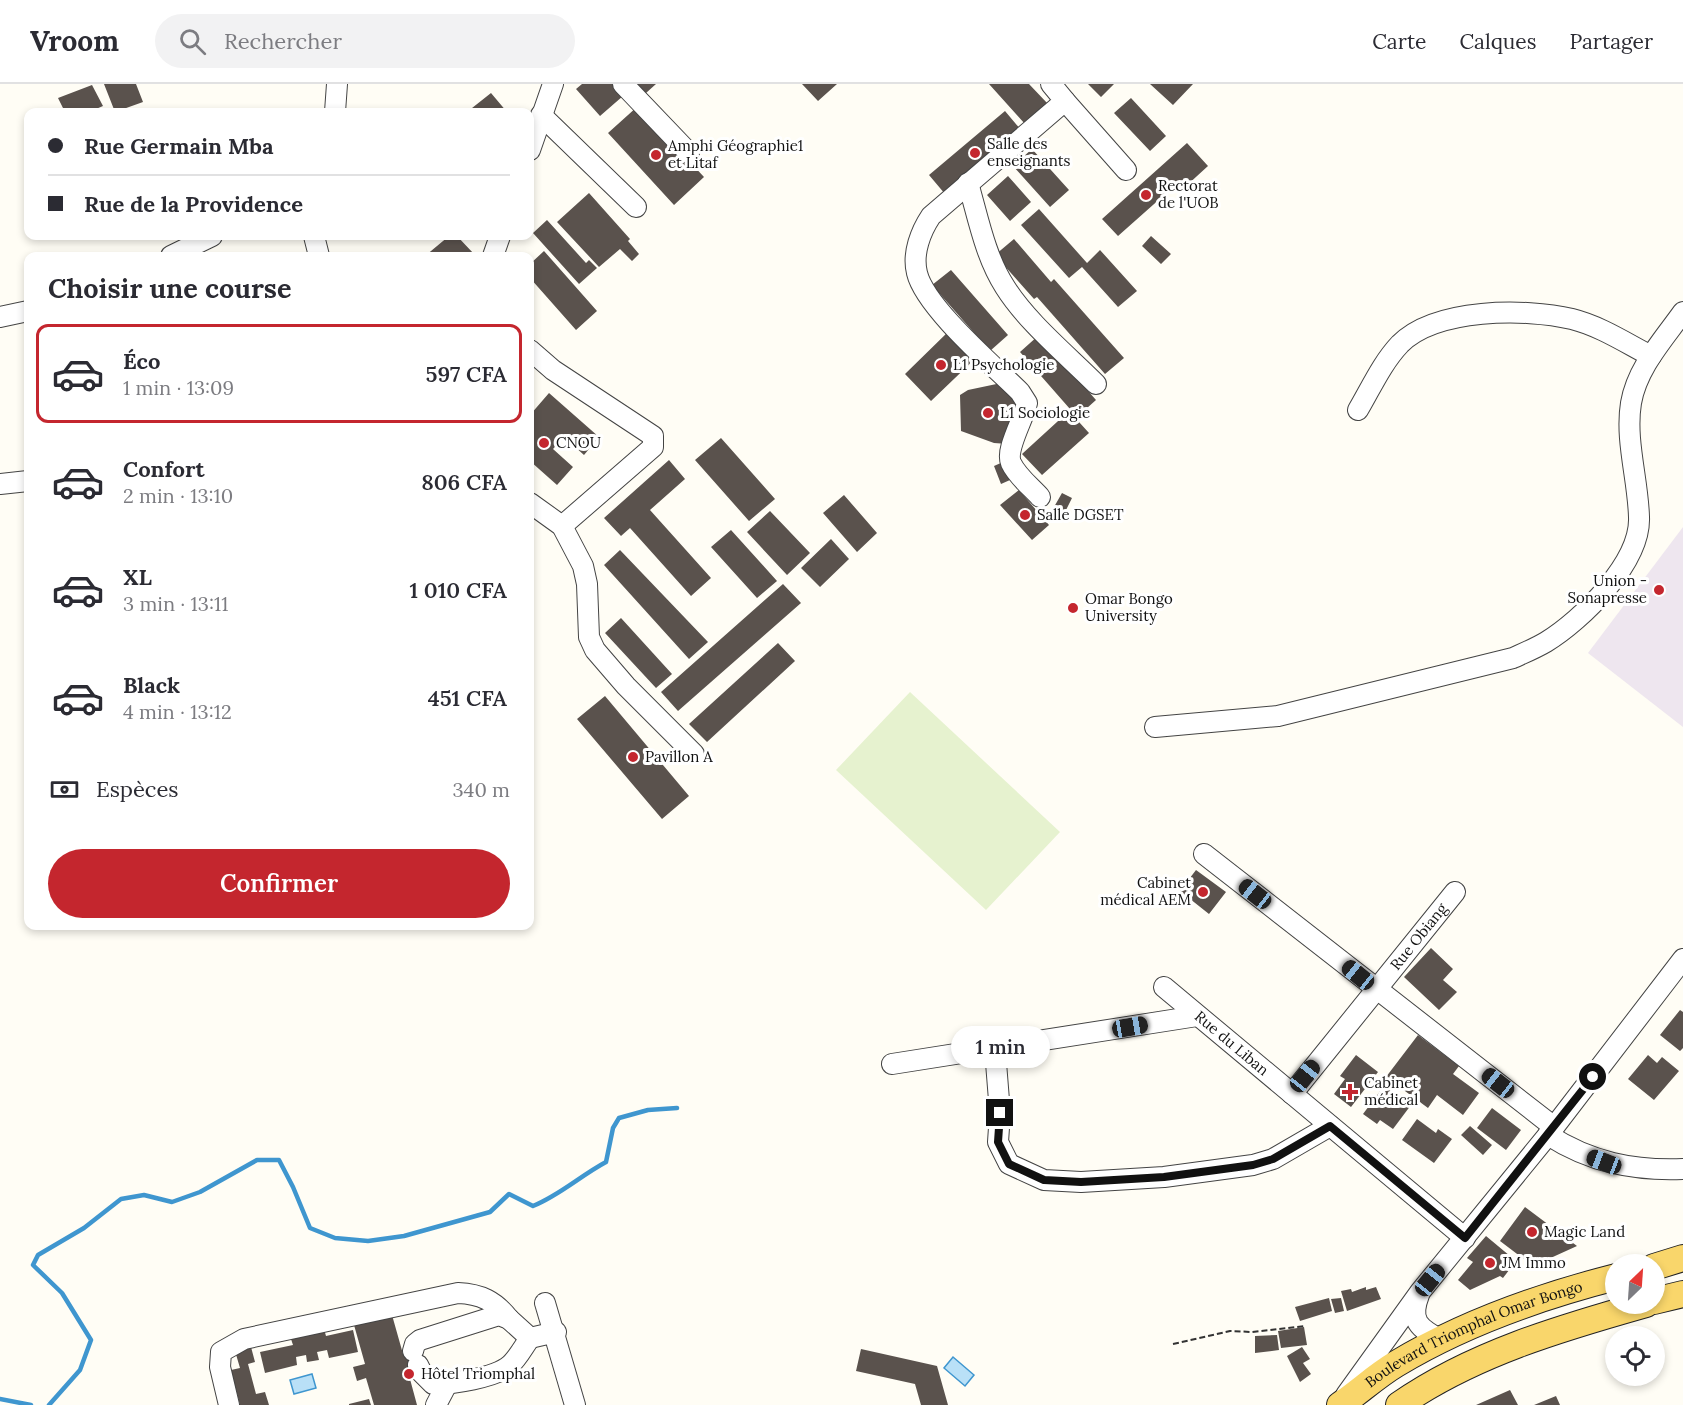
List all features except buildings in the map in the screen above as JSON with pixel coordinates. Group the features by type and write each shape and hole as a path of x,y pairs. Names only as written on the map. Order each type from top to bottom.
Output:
{"main road":[{"path":"1665,1264 1683,1258"},
{"name":"Boulevard Triomphal Omar Bongo","path":"1340,1405 1394,1365 1441,1340 1515,1307 1605,1280"},
{"path":"1665,1298 1683,1294"},
{"name":"Boulevard Triomphal Omar Bongo","path":"1405,1403 1458,1372 1520,1343 1556,1329 1610,1314"}],"street":[{"path":"335,108 337,84"},
{"path":"534,137 553,84"},
{"path":"623,84 689,153"},
{"path":"1051,84 1126,171"},
{"path":"1040,497 1011,462 1010,450 1024,418 1027,403 1020,392 926,293 916,272 921,231 931,216 1065,101"},
{"path":"541,114 636,207"},
{"path":"968,183 986,243 1004,285 1016,303 1095,384"},
{"path":"179,252 204,240"},
{"path":"0,317 24,312"},
{"path":"1155,727 1278,716 1513,658 1555,636 1612,582 1635,542 1639,520 1630,427 1631,402 1638,378 1683,312"},
{"path":"1358,410 1387,359 1402,342 1424,327 1451,319 1483,314 1546,314 1574,320 1602,330 1651,356"},
{"path":"534,353 553,370 653,436 653,447 562,526"},
{"path":"0,484 24,481"},
{"path":"534,506 562,526 583,566 587,584 589,637 595,650 626,686 694,754"},
{"path":"1204,854 1582,1154 1625,1167 1683,1169"},
{"name":"Rue Obiang","path":"1292,1094 1455,892"},
{"path":"1340,1405 1420,1292 1551,1131 1683,959"},
{"name":"Rue du Liban","path":"1164,987 1465,1238"},
{"path":"892,1064 995,1050 1197,1016"},
{"path":"995,1050 1000,1113 998,1142 1009,1164 1044,1180 1081,1182 1164,1177 1253,1165 1273,1159 1330,1126"},
{"path":"1420,1292 1415,1309 1418,1323 1423,1331 1441,1340"},
{"path":"229,1405 220,1367 221,1352 244,1340 458,1293 477,1293 499,1306 530,1338"},
{"path":"545,1303 556,1332 575,1405"},
{"path":"509,1318 499,1315 420,1340 415,1344 416,1358 422,1373 433,1384 447,1384 496,1373 510,1365 530,1338 556,1332"},
{"path":"436,1405 447,1384"}],"path":[{"path":"1173,1344 1230,1330 1252,1332 1306,1326"}],"shaded area":[{"name":"Union - Sonapresse","path":"1683,527 1683,727 1588,653"}],"green space":[{"path":"910,692 1060,832 986,910 836,770"}],"water":[{"path":"953,1357 974,1375 965,1386 944,1368"},
{"path":"312,1374 316,1388 294,1394 290,1380"}],"waterway":[{"path":"49,1405 80,1370 91,1340 62,1293 33,1265 38,1255 84,1228 121,1199 144,1195 172,1202 200,1192 257,1160 279,1160 310,1228 335,1238 368,1241 404,1236 490,1212 509,1194 533,1206 543,1202 606,1162 613,1128 619,1118 648,1110 677,1108"},
{"path":"0,1399 31,1405"}],"place":[{"name":"Salle des enseignants","path":"975,153"},
{"name":"Amphi Géographie1 et Litaf","path":"656,155"},
{"name":"Rectorat de l'UOB","path":"1146,195"},
{"name":"L1 Psychologie","path":"941,365"},
{"name":"L1 Sociologie","path":"988,413"},
{"name":"CNOU","path":"544,443"},
{"name":"Salle DGSET","path":"1025,515"},
{"name":"Union - Sonapresse","path":"1659,590"},
{"name":"Omar Bongo University","path":"1073,608"},
{"name":"Pavillon A","path":"633,757"},
{"name":"Cabinet médical AEM","path":"1203,892"},
{"name":"Cabinet médical","path":"1350,1092"},
{"name":"Magic Land","path":"1532,1232"},
{"name":"JM Immo","path":"1490,1263"},
{"name":"Hôtel Triomphal","path":"409,1374"}],"route":[{"path":"1000,1113 998,1142 1009,1164 1044,1180 1081,1182 1164,1177 1253,1165 1273,1159 1330,1126 1465,1238 1593,1077"}]}
